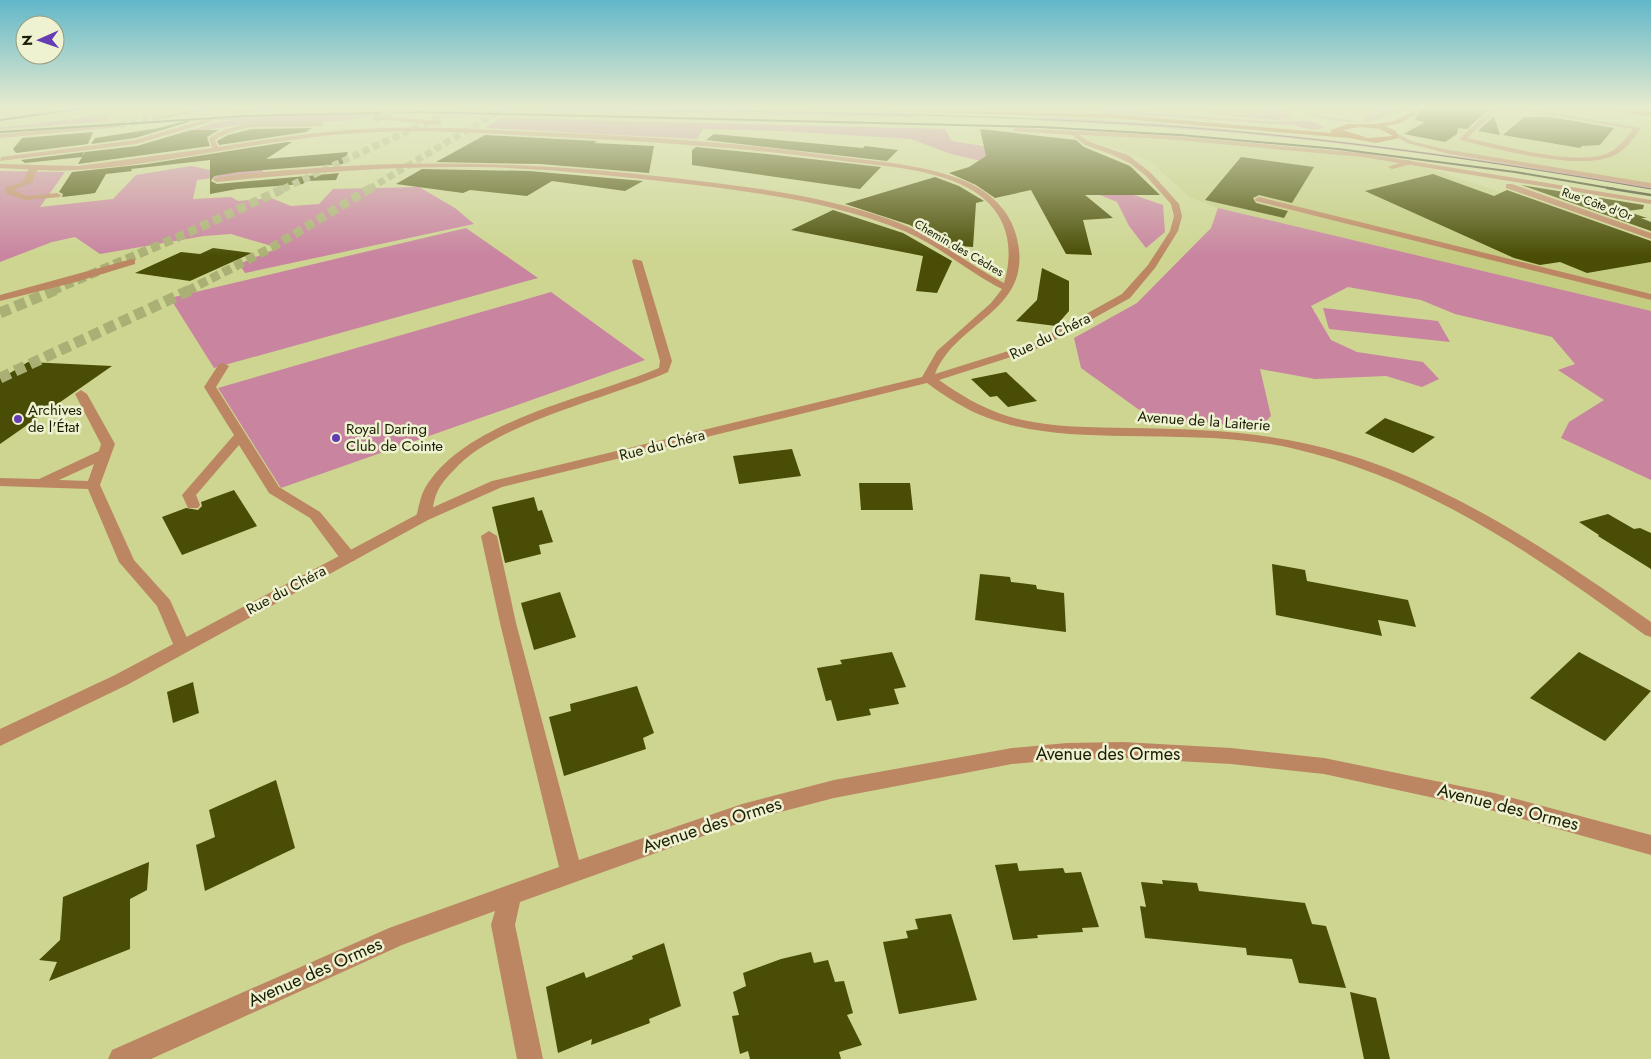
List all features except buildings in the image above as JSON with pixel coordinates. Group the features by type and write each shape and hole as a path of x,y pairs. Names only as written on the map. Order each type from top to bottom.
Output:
{"street":[{"path":"0,159 13,157"},
{"path":"0,166 36,168 91,167 158,157"},
{"path":"830,157 918,171 971,187 1002,211 1012,230 1014,242 1008,288 998,303 954,338 935,360 928,378"},
{"name":"Rue du Chéra","path":"0,738 121,680 422,517 498,484 801,412 1006,358 1038,345 1126,296 1152,266 1170,238 1177,223 1178,211 1175,204 1133,160 1126,157"},
{"path":"1367,157 1408,162 1651,202"},
{"path":"1481,157 1651,185"},
{"path":"1568,157 1585,157"},
{"path":"1392,166 1408,162"},
{"name":"Chemin des Cèdres","path":"217,180 390,166 497,166 618,173 772,192 840,208 909,230 925,238 988,279 1008,288"},
{"path":"36,168 31,172 30,180 25,184 8,189 10,192 26,198 57,195"},
{"name":"Rue Côte d'Or","path":"1479,174 1651,236"},
{"path":"1259,199 1651,297"},
{"path":"422,517 432,488 449,467 477,446 515,426 664,370 666,361 638,261"},
{"path":"0,298 73,280 132,262"},
{"path":"223,366 210,387 274,490 315,515 348,557"},
{"name":"Avenue de la Laiterie","path":"928,378 976,408 1003,419 1039,427 1096,432 1208,435 1262,440 1319,451 1371,467 1424,487 1482,516 1562,568 1651,631"},
{"path":"81,394 108,444 93,485 127,562 164,604 182,647"},
{"path":"193,505 189,495 240,436"},
{"path":"32,483 71,471 105,453"},
{"path":"0,482 93,485"},
{"path":"488,536 571,872"},
{"name":"Avenue des Ormes","path":"122,1059 397,936 571,872 742,813 834,790 1012,756 1067,751 1122,750 1231,756 1324,766 1494,802 1651,845"},
{"path":"511,894 503,925 530,1059"}],"shaded area":[{"path":"966,157 1025,157 1163,205 1165,232 1146,248 1129,226 1117,202 1063,180"},
{"path":"1140,157 1362,157 1431,169 1651,242 1651,311 1218,208 1189,197 1153,163"},
{"path":"1448,157 1499,162 1651,186 1651,189 1575,176"},
{"path":"1490,157 1651,157 1651,183"},
{"path":"262,164 263,172 197,180 193,199 231,197 238,201 271,198 291,206 319,204 333,189 419,187 455,208 474,224 245,273 239,264 278,248 231,234 204,236 100,254 75,237 52,242 0,262 0,171 65,172 40,207 113,199 136,175 191,166 210,170"},
{"path":"1218,208 1651,311 1651,480 1561,438 1569,422 1604,400 1558,370 1575,364 1552,337 1455,314 1421,300 1348,287 1311,306 1331,340 1357,352 1423,362 1439,379 1422,387 1386,376 1315,379 1260,369 1271,416 1258,429 1213,423 1156,422 1081,368 1074,338 1137,303 1211,228"},
{"path":"466,228 538,278 214,368 170,298"},
{"name":"Royal Daring Club de Cointe","path":"551,292 645,360 281,488 218,388"},
{"path":"1323,308 1438,321 1450,342 1329,329"}],"tunnel":[{"path":"283,189 351,157"},
{"path":"369,189 422,157"},
{"path":"52,291 192,231 285,188"},
{"path":"187,291 271,248 371,188"},
{"path":"0,313 55,290"},
{"path":"0,378 190,290"}],"tram line":[{"path":"1452,157 1651,189"}],"railway":[{"path":"1403,157 1515,172 1615,189"},
{"path":"1607,188 1651,195"}],"place":[{"name":"Archives de l'État","path":"18,419"},
{"name":"Royal Daring Club de Cointe","path":"336,438"}]}
